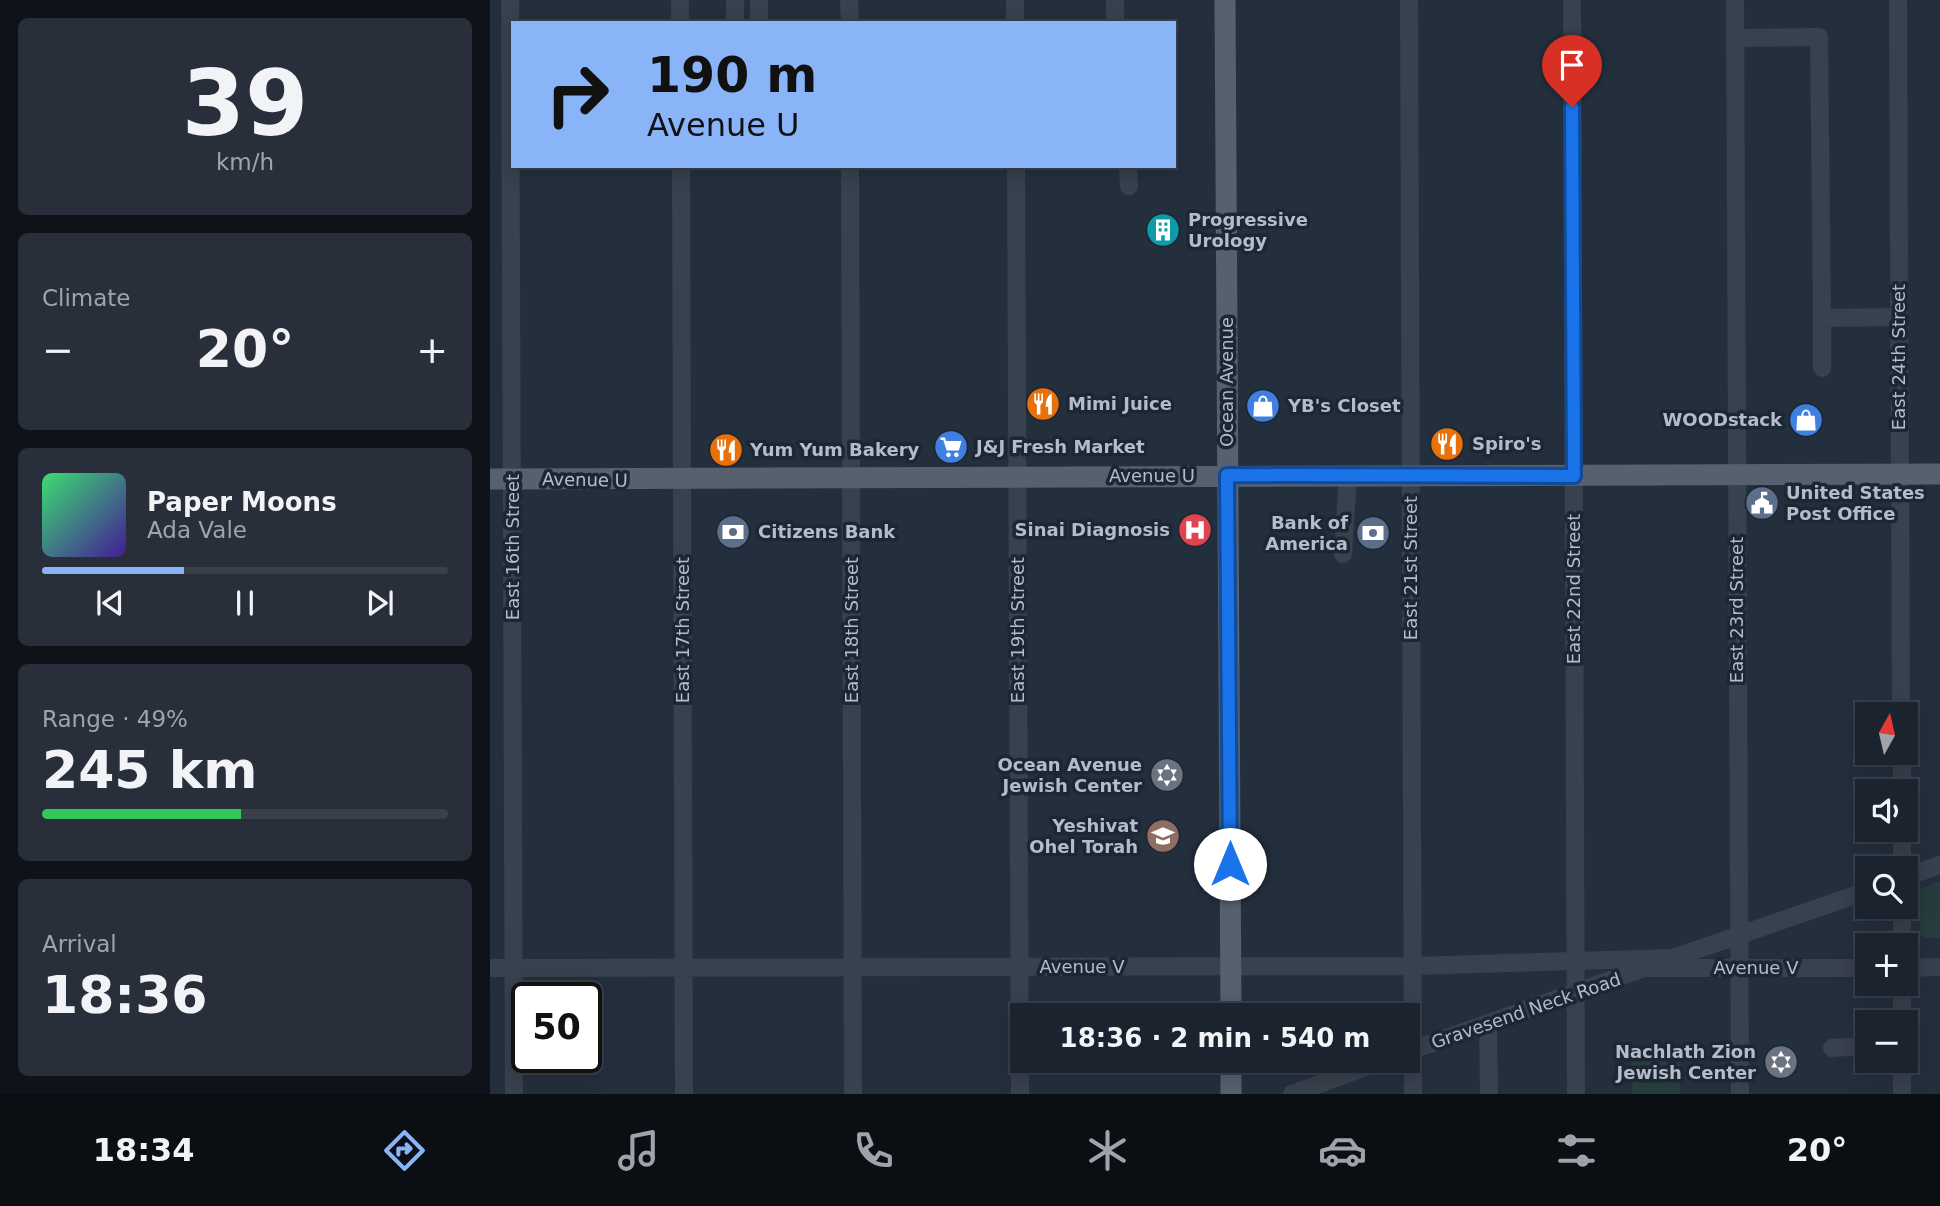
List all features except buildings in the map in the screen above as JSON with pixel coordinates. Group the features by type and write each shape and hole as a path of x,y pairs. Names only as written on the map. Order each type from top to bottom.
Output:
{"main road":[{"name":"Ocean Avenue","path":"1225,0 1231,1003"},
{"name":"Avenue U","path":"490,479 1940,474"},
{"path":"1231,1073 1231,1094"}],"street":[{"name":"East 16th Street","path":"510,0 511,160"},
{"path":"680,0 680,21"},
{"path":"735,0 735,21"},
{"path":"759,0 759,21"},
{"path":"849,0 850,21"},
{"path":"1015,0 1015,21"},
{"path":"1115,0 1115,21"},
{"name":"East 21st Street","path":"1409,0 1411,1003"},
{"name":"East 22nd Street","path":"1572,0 1576,1094"},
{"name":"East 23rd Street","path":"1735,0 1740,1094"},
{"name":"East 24th Street","path":"1898,0 1901,702"},
{"path":"1735,38 1819,37 1822,368"},
{"name":"East 16th Street","path":"511,168 514,1094"},
{"name":"East 17th Street","path":"681,168 684,1094"},
{"name":"East 18th Street","path":"850,168 853,1094"},
{"name":"East 19th Street","path":"1016,168 1020,1094"},
{"path":"1128,168 1129,187"},
{"path":"1822,318 1899,317"},
{"path":"1343,554 1343,511 1349,502 1348,476"},
{"path":"1918,873 1940,865"},
{"path":"1739,936 1855,895"},
{"name":"Avenue V","path":"490,968 1412,966 1674,958 1739,936"},
{"path":"1918,968 1940,967"},
{"name":"Avenue V","path":"1644,968 1855,968"},
{"name":"Gravesend Neck Road","path":"1420,1048 1575,995 1644,968"},
{"path":"1488,1024 1489,1094"},
{"path":"1832,1048 1855,1047"},
{"path":"1292,1094 1349,1073"},
{"name":"East 21st Street","path":"1412,1073 1413,1094"},
{"path":"1902,1073 1902,1094"}],"green space":[{"path":"1940,881 1940,938 1924,938 1920,934 1920,889"},
{"path":"1632,1049 1680,1049 1680,1094 1632,1094"}],"place":[{"name":"Progressive Urology","path":"1163,230"},
{"name":"Mimi Juice","path":"1043,404"},
{"name":"YB's Closet","path":"1263,406"},
{"name":"WOODstack","path":"1806,420"},
{"name":"Spiro's","path":"1447,444"},
{"name":"J&J Fresh Market","path":"951,447"},
{"name":"Yum Yum Bakery","path":"726,450"},
{"name":"United States Post Office","path":"1762,503"},
{"name":"Sinai Diagnosis","path":"1195,530"},
{"name":"Citizens Bank","path":"733,532"},
{"name":"Bank of America","path":"1373,533"},
{"name":"Ocean Avenue Jewish Center","path":"1167,775"},
{"name":"Yeshivat Ohel Torah","path":"1163,836"},
{"name":"Nachlath Zion Jewish Center","path":"1781,1062"}],"route":[{"path":"1230,864 1227,475 1574,476 1572,107"}]}
